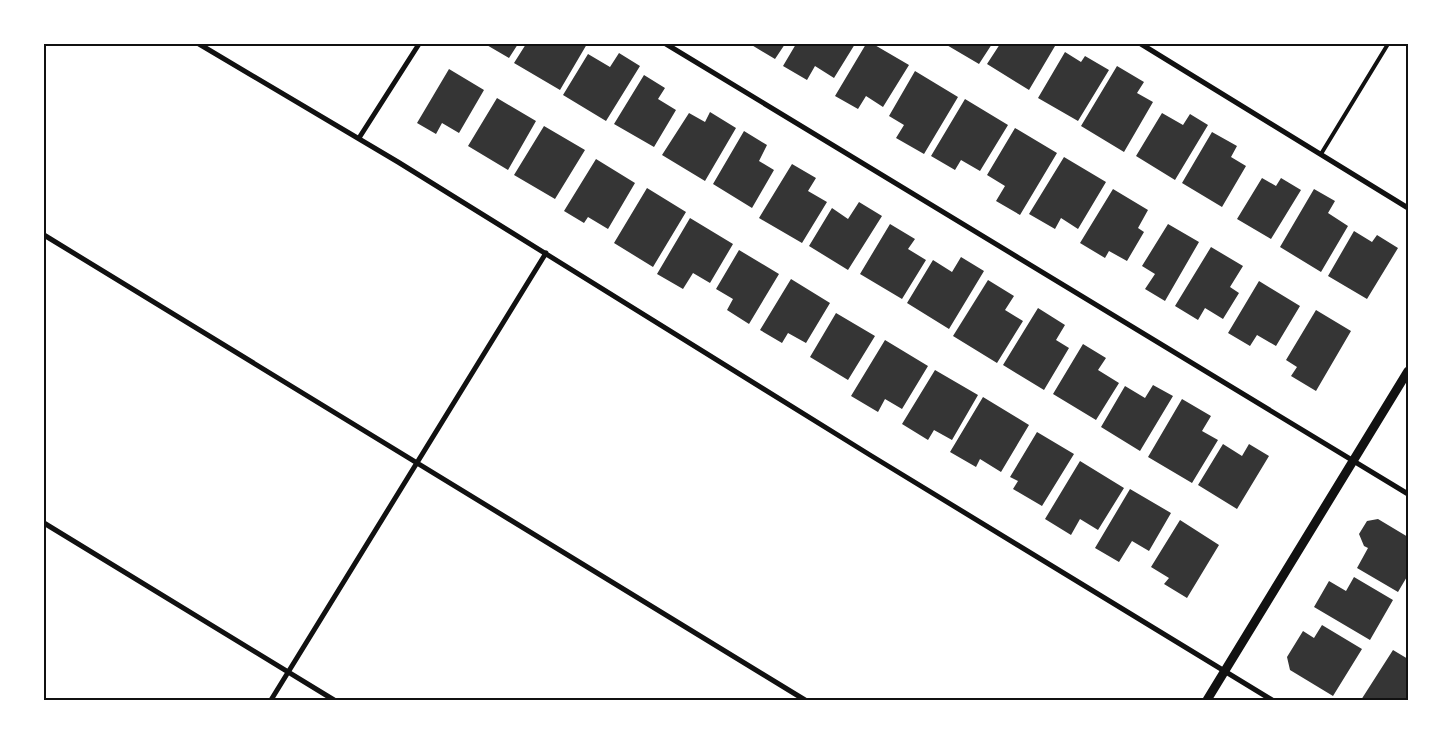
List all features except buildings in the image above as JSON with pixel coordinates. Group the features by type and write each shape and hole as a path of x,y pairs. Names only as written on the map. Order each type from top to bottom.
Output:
{"street":[{"path":"199,44 359,138 862,450 1272,700"},
{"path":"359,138 419,44"},
{"path":"666,44 1408,494"},
{"path":"1141,44 1408,208"},
{"path":"44,235 805,700"},
{"path":"271,700 546,253"},
{"path":"1207,700 1408,371"},
{"path":"44,523 334,700"}],"lane":[{"path":"1321,154 1388,44"}]}
